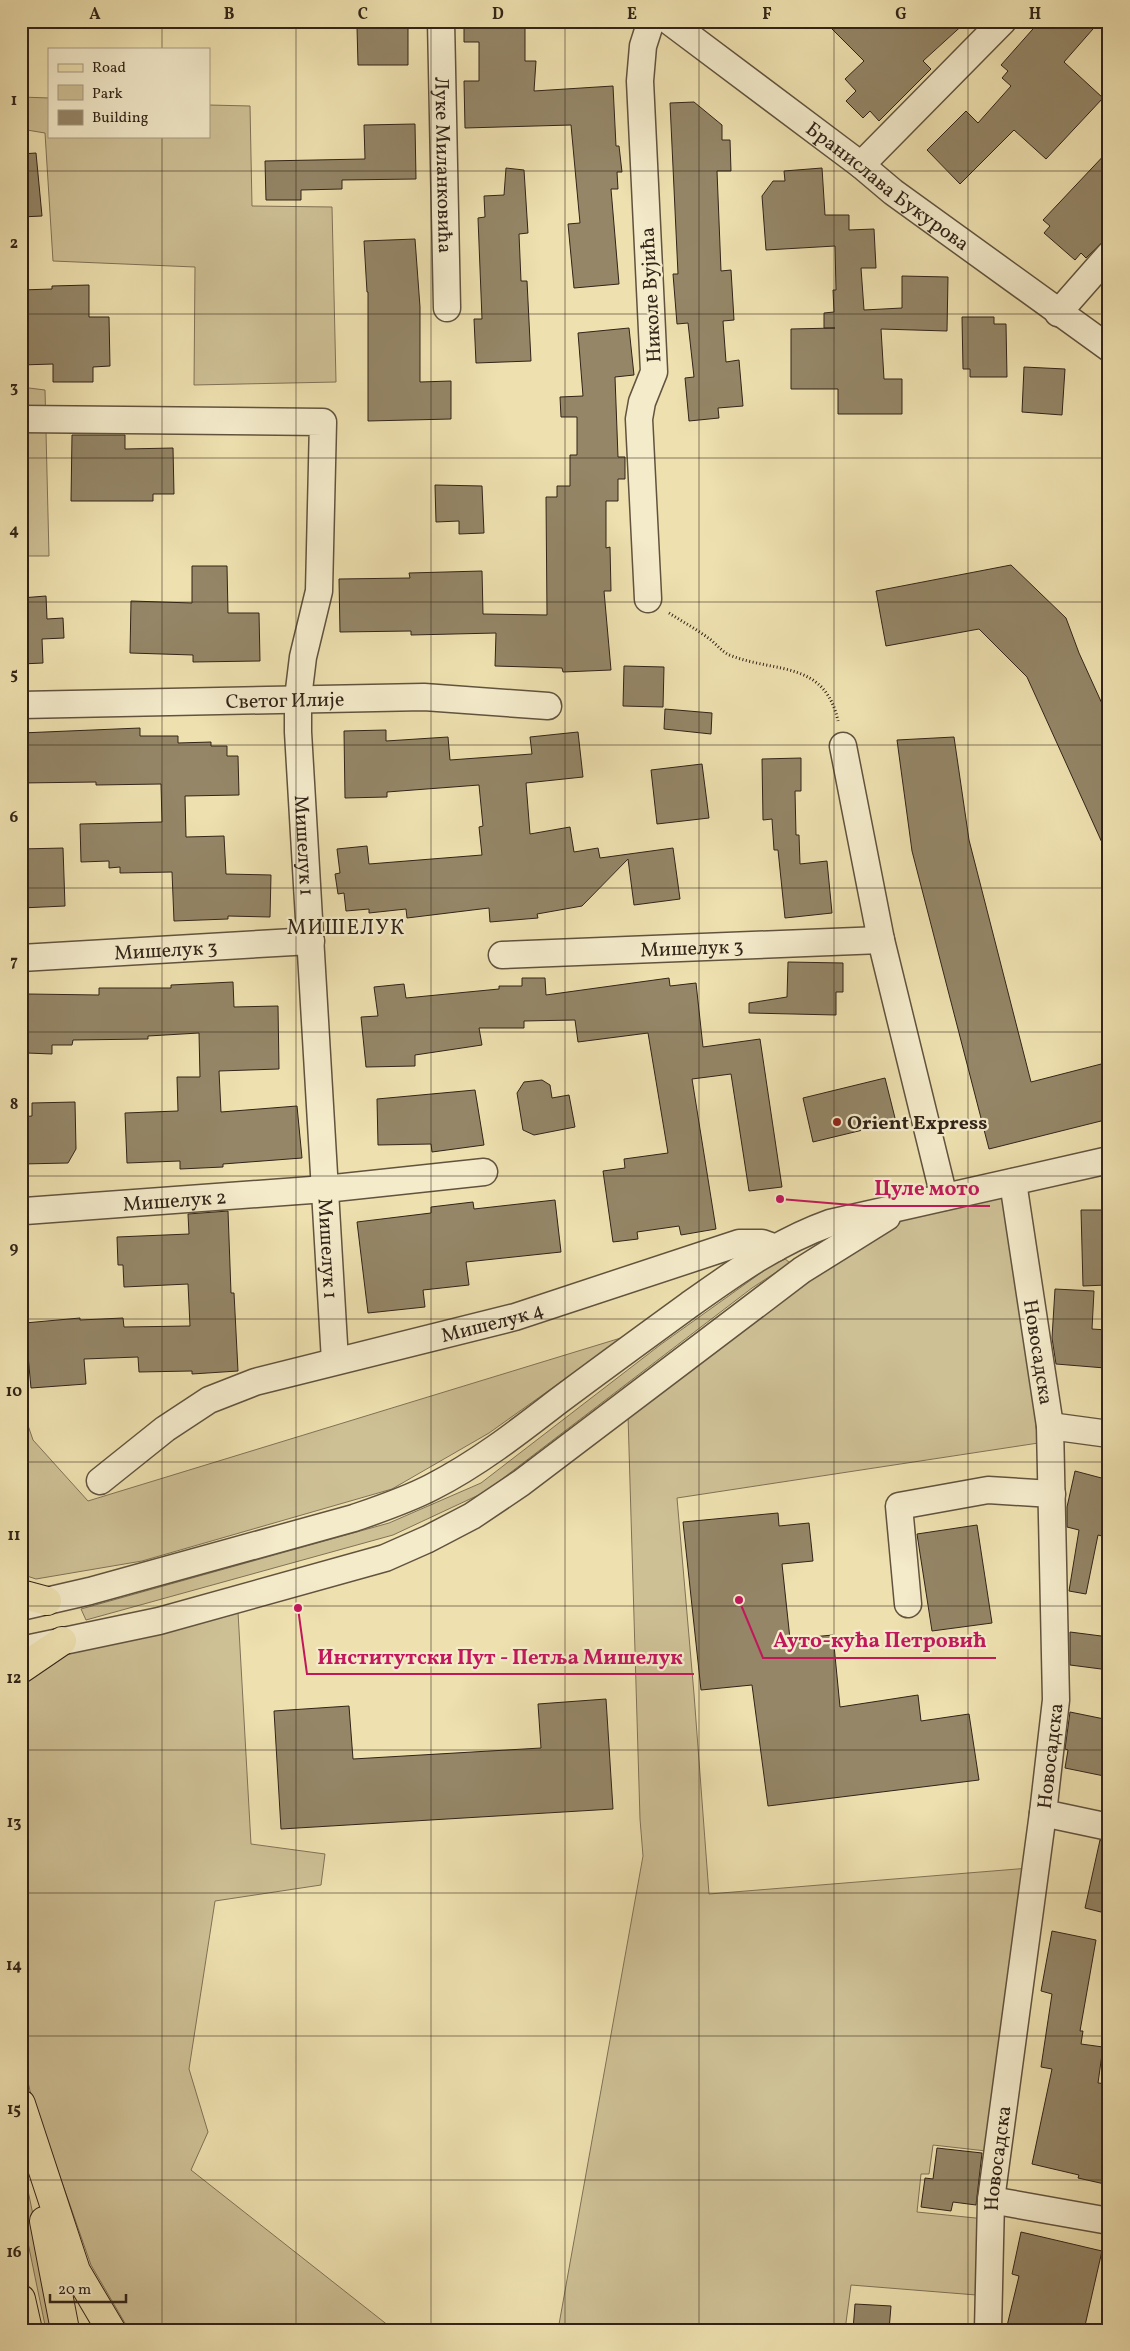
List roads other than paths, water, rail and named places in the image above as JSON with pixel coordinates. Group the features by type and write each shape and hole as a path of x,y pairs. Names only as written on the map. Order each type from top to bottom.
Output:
{"main road":[{"path":"21,1669 62,1641"},
{"path":"21,2104 65,2330"},
{"path":"21,2104 76,2271 111,2330"},
{"path":"21,2298 28,2330"}],"street":[{"name":"Луке Миланковића","path":"440,21 446,308"},
{"name":"Николе Вујића","path":"648,599 640,419 642,402 654,372 640,81 643,46 651,21"},
{"name":"Бранислава Букурова","path":"669,21 861,165 893,192 1109,348"},
{"path":"861,165 1003,21"},
{"path":"1058,313 1109,255"},
{"name":"Мишелук 1","path":"21,418 323,422 319,592 304,657 298,698 298,732 336,1361"},
{"name":"Светог Илије","path":"21,705 298,698 424,697 548,706"},
{"path":"843,746 881,940 944,1197"},
{"name":"Мишелук 3","path":"502,955 881,940"},
{"name":"Мишелук 3","path":"21,958 311,941"},
{"path":"30,1600 354,1518 397,1503 465,1469 502,1444 640,1340 745,1265 793,1238 830,1223 1109,1160"},
{"name":"Мишелук 2","path":"25,1211 325,1189 484,1172"},
{"name":"Новосадска","path":"988,2330 991,2200 1043,1814 1056,1700 1050,1426 1013,1182"},
{"path":"21,1650 159,1621 225,1603 385,1558 428,1539 472,1516 521,1483 802,1270 903,1208"},
{"name":"Мишелук 4","path":"100,1481 165,1429 209,1400 255,1382 530,1312 739,1243 762,1243 776,1248"},
{"path":"1050,1426 1109,1434"},
{"path":"908,1604 899,1506 988,1490 1052,1494"},
{"path":"1043,1814 1109,1827"},
{"path":"991,2200 1109,2221"}],"place":[{"name":"Orient Express","path":"837,1122"},
{"name":"Цуле мото","path":"780,1199"},
{"name":"Ауто-кућа Петровић","path":"739,1600"},
{"name":"Институтски Пут - Петља Мишелук","path":"298,1608"}],"district":[{"name":"МИШЕЛУК","path":"346,927"}]}
